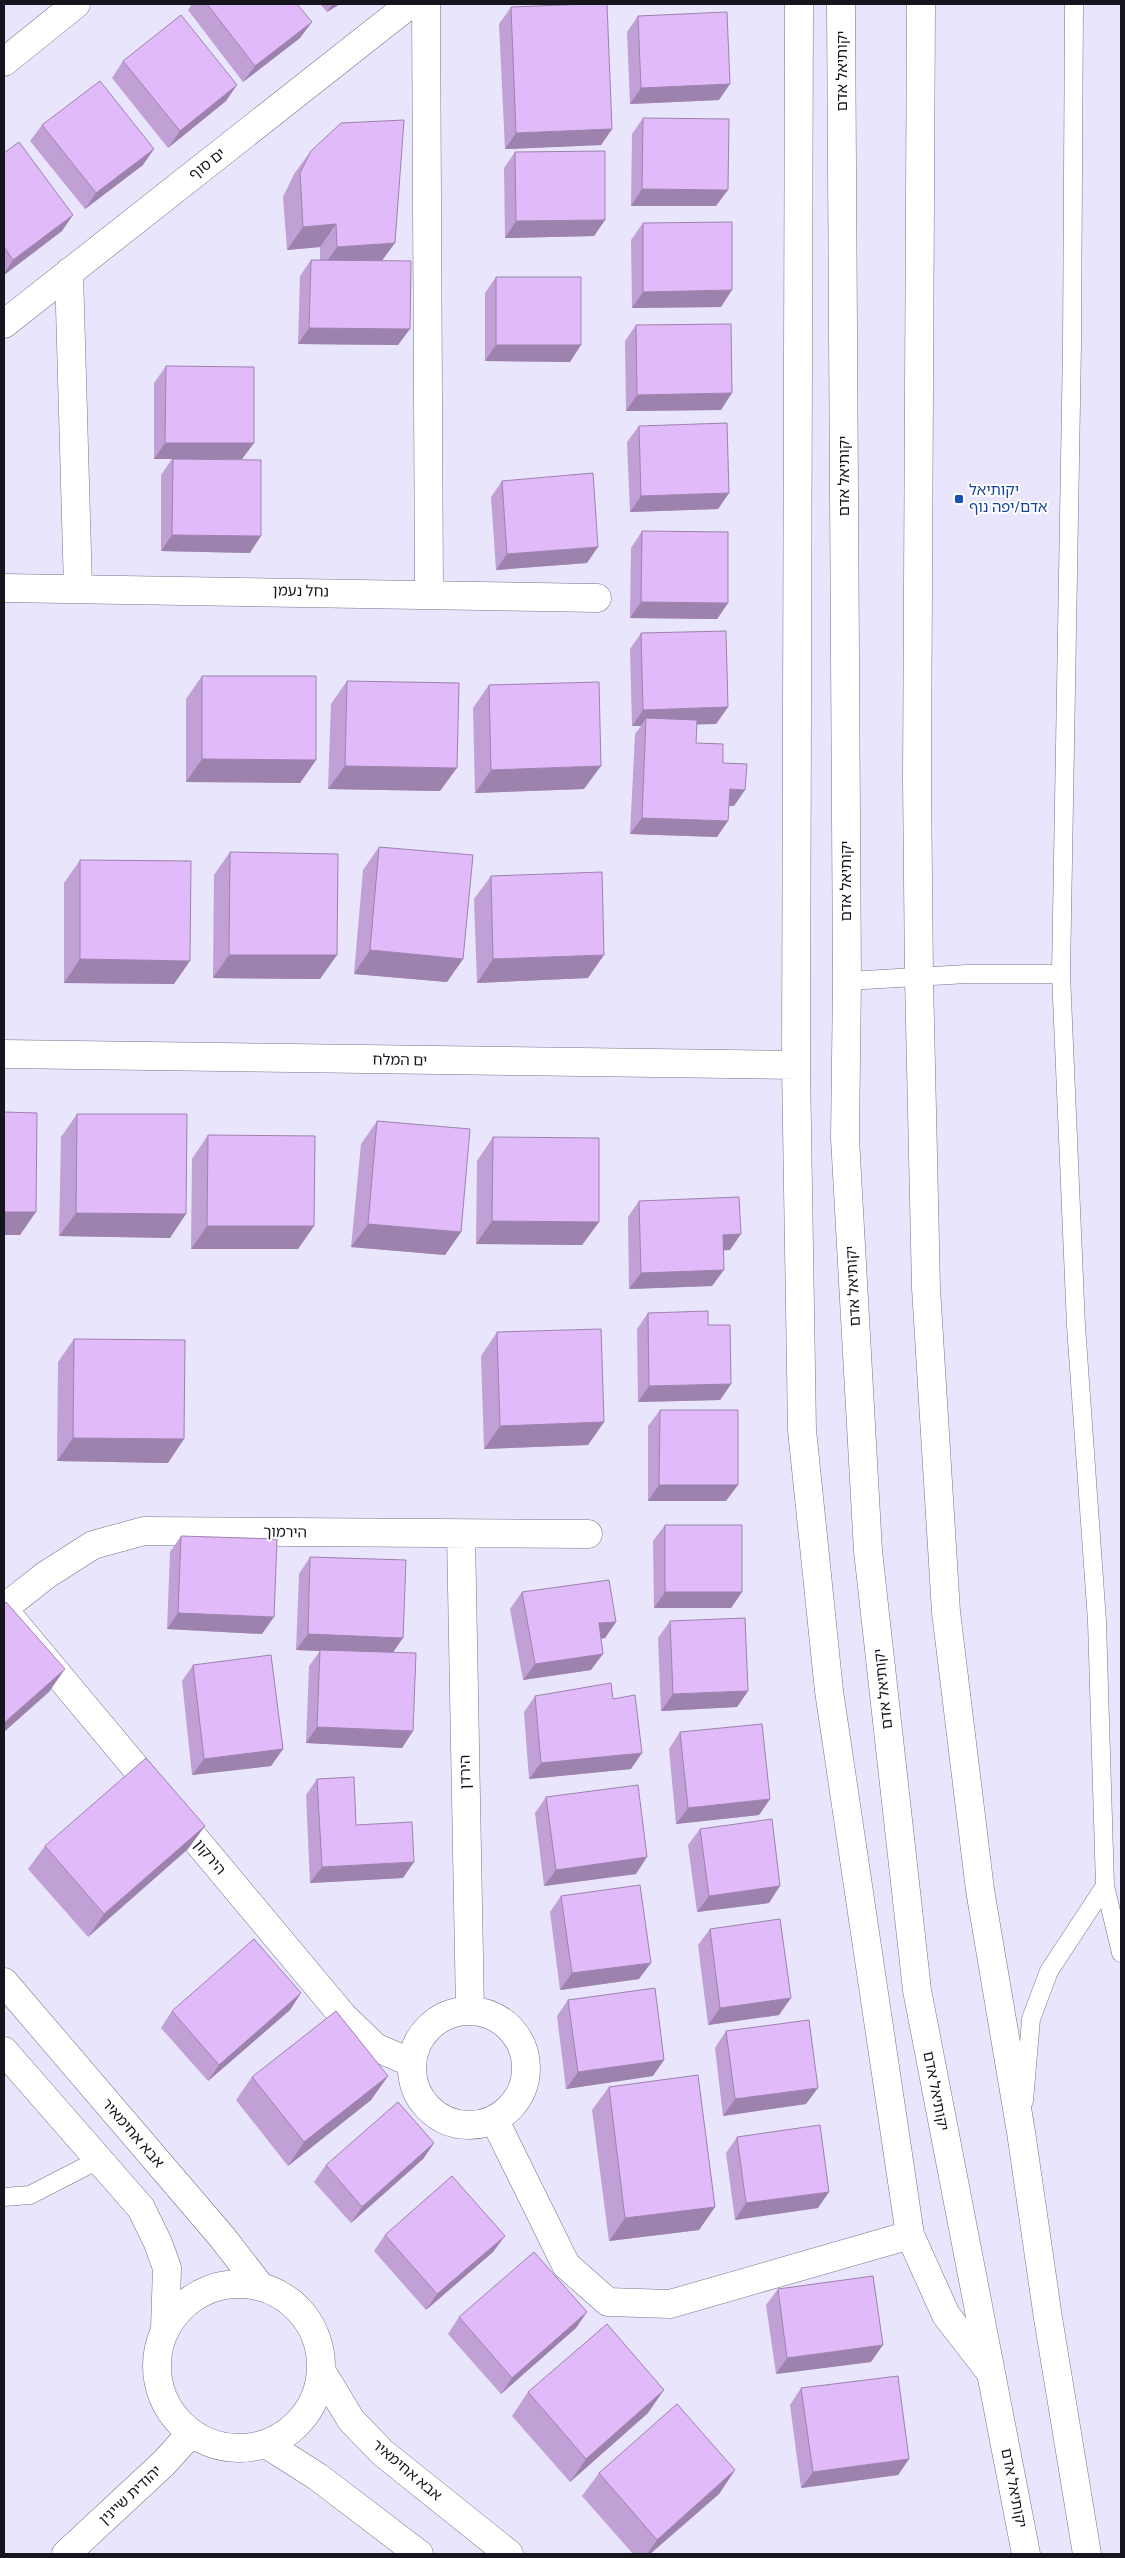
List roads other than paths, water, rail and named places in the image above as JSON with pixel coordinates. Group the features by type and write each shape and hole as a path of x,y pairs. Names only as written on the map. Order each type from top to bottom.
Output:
{"street":[{"path":"4,62 76,4"},
{"name":"ים סוף","path":"4,324 410,4"},
{"path":"426,4 430,594"},
{"path":"799,4 796,1065 802,1430 829,1691 910,2235 946,2315 990,2372"},
{"name":"יקותיאל אדם","path":"841,4 847,980 845,1138 868,1551 917,1990 1026,2554"},
{"path":"921,4 916,779 918,978 926,1288 946,1612 980,1890 1021,2132 1048,2318 1087,2554"},
{"path":"69,272 78,588"},
{"name":"נחל נעמן","path":"4,588 597,598"},
{"name":"ים המלח","path":"4,1054 796,1065"},
{"name":"הירמוך","path":"4,1609 46,1575 93,1545 144,1530 588,1534"},
{"name":"הירדן","path":"461,1534 470,2010"},
{"name":"הירקון","path":"4,1609 343,2016 376,2047 412,2063"},
{"name":"אבא אחימאיר","path":"4,1982 222,2237 260,2286"},
{"path":"470,2010 487,2013 502,2020 514,2032 523,2047 526,2064 525,2081 519,2096 508,2110 494,2119 477,2124 460,2124 444,2119 429,2110 419,2096 413,2080 412,2063 416,2046 425,2031 437,2020 453,2013 470,2010"},
{"path":"4,2051 141,2208 158,2244 167,2268 165,2329 156,2367 160,2391 172,2416 191,2433 208,2444 224,2448 247,2448 266,2444 289,2432 307,2413 317,2394 322,2372 315,2333 300,2309 279,2293 260,2286 227,2284 206,2291 174,2312 165,2329"},
{"path":"494,2119 566,2265 608,2302 670,2304 910,2235"},
{"name":"אבא אחימאיר","path":"322,2372 350,2420 382,2453 509,2554"},
{"name":"יהודית שיינין","path":"66,2554 164,2463 191,2433"},
{"path":"266,2444 318,2477 419,2554"}],"lane":[{"path":"1074,4 1072,346 1061,974 1076,1326 1096,1621 1104,1886 1121,1953"},
{"path":"847,980 918,978 967,974 1061,974"},
{"path":"1021,2132 1031,2019 1049,1971 1104,1886"},
{"path":"4,2197 30,2195 100,2159"}],"place":[{"name":"יקותיאל אדם/יפה נוף","path":"959,499"}]}
